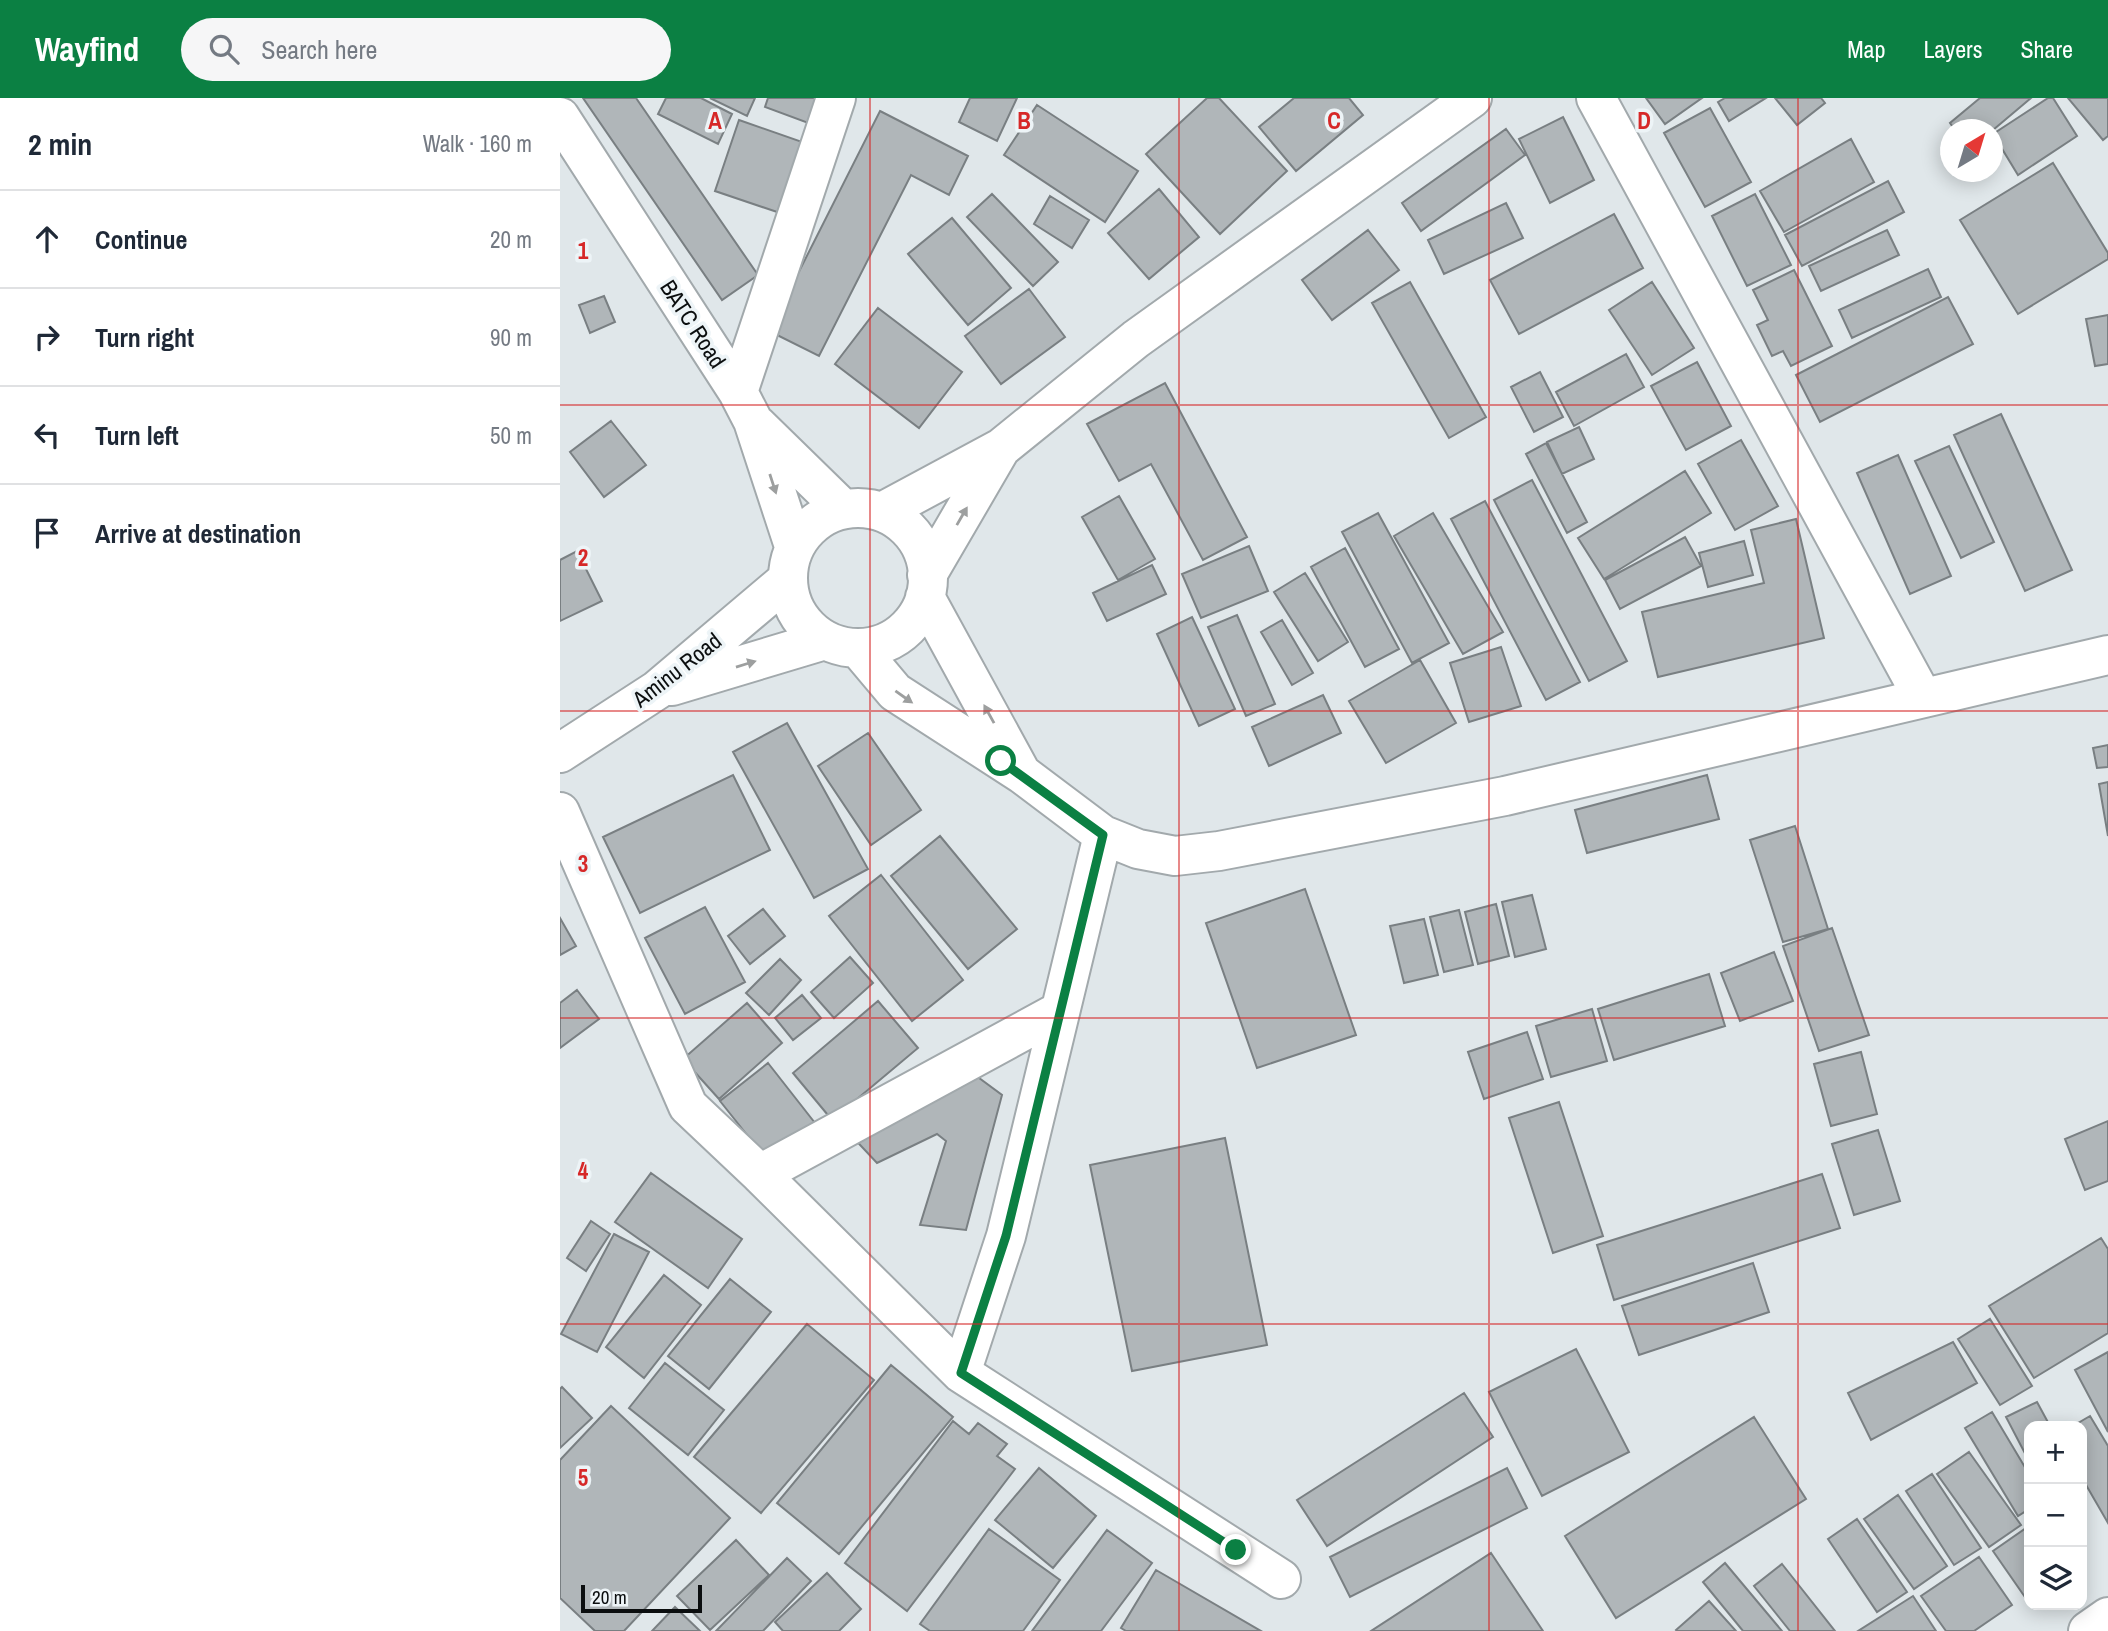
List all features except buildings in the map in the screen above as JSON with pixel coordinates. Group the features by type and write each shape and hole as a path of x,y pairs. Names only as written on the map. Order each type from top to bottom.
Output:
{"street":[{"path":"836,98 745,407 844,509"},
{"path":"883,512 1001,448 1136,339 1472,98"},
{"path":"1596,98 1923,698"},
{"name":"BATC Road","path":"560,117 745,407 791,563"},
{"path":"657,690 841,644 880,644 900,634 916,617 926,586 1001,448"},
{"path":"1022,774 926,586 924,555 915,537 901,522 883,512 864,508 844,509 824,516 807,529 791,563 792,604 806,625 841,644 895,692 1022,774 1103,835 1138,849 1175,856 1219,852 1505,796 2108,656"},
{"name":"Aminu Road","path":"560,753 657,690 791,563"},
{"path":"560,812 688,1106 961,1373 1281,1579"},
{"path":"961,1373 1006,1236 1103,835"},
{"path":"760,1174 1060,1011"},
{"path":"2088,1631 2108,1617"}],"route":[{"path":"1001,761 1103,835 1006,1236 961,1373 1236,1550"}]}
